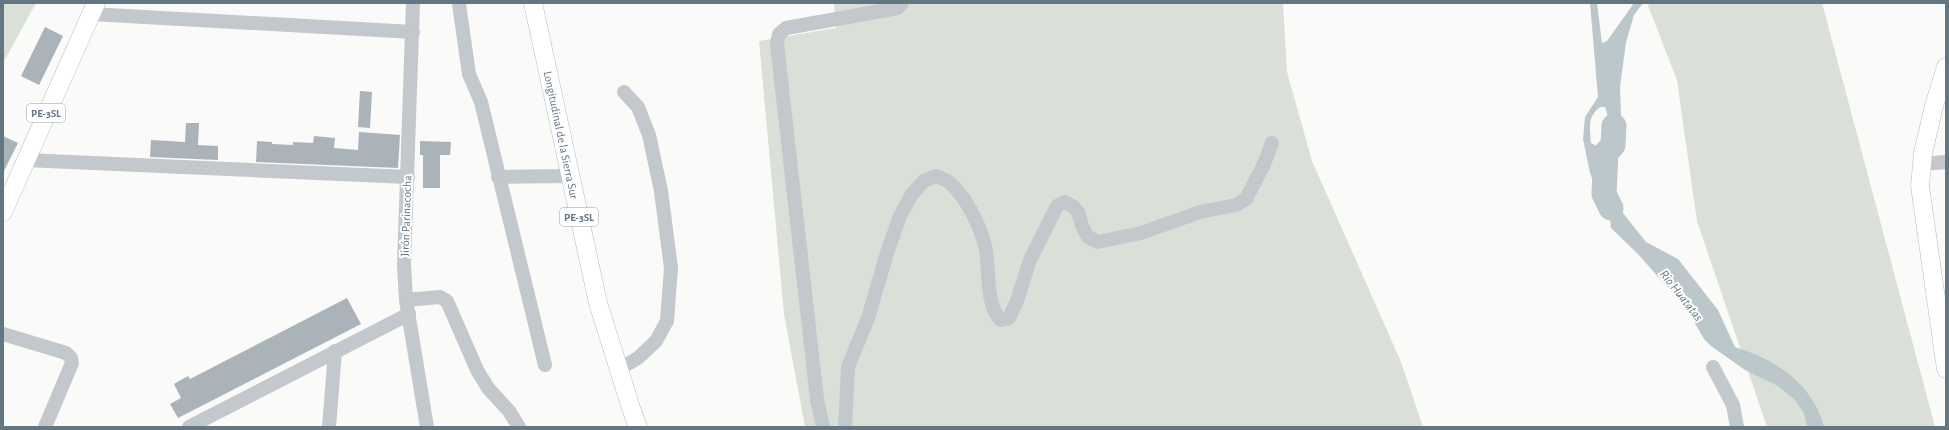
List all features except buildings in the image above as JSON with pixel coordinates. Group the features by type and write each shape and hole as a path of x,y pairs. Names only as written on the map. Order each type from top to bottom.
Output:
{"main road":[{"name":"Longitudinal de la Sierra Sur","path":"533,3 598,303 638,427"},
{"name":"PE-3SL","path":"3,212 93,8"},
{"path":"1946,67 1934,106 1922,164 1920,186 1946,369"}],"street":[{"name":"Jirón Parinacocha","path":"413,3 404,264 406,300 427,427"},
{"path":"823,427 817,398 778,44 779,34 786,28 898,8 902,3"},
{"path":"459,4 469,74 481,102 544,365"},
{"path":"93,8 413,32"},
{"path":"619,369 638,358 656,341 667,321 671,268 661,191 649,135 638,107 624,92"},
{"path":"845,427 848,367 868,318 886,253 900,216 912,194 924,181 936,176 949,182 962,196 976,223 985,249 991,300 996,316 1001,320 1009,318 1017,301 1030,260 1057,206 1064,202 1074,206 1088,237 1098,242 1140,234 1200,212 1236,205 1246,199 1264,164 1272,143"},
{"path":"25,160 408,178"},
{"path":"1922,164 1946,162"},
{"path":"498,177 570,176"},
{"path":"406,300 440,297 448,301 477,370 488,388 509,411 519,427"},
{"path":"189,427 409,314"},
{"path":"3,334 66,353 71,358 72,363 45,427"},
{"path":"329,427 335,351"},
{"path":"1713,366 1733,405 1737,427"}],"shaded area":[{"path":"3,3 36,3 3,63"},
{"path":"834,3 1283,3 1287,72 1312,161 1401,362 1423,427 805,427 784,314 759,41 836,28"},
{"path":"1647,3 1822,3 1935,427 1767,427 1697,221 1677,80"}],"water":[{"path":"1590,3 1597,3 1602,43 1607,41 1634,3 1643,3 1634,15 1626,42 1620,87 1622,144 1619,153 1603,157 1602,162 1607,183 1619,208 1646,242 1678,259 1718,310 1735,347 1750,352 1778,366 1790,375 1802,386 1811,398 1819,412 1824,427 1807,427 1804,413 1794,399 1778,386 1745,370 1711,346 1704,339 1692,318 1669,289 1637,253 1611,228 1610,218 1604,209 1590,173 1583,139 1585,117 1598,97","holes":["1600,107 1605,107 1612,130 1610,137 1597,146 1591,143 1590,123 1596,111"]}],"waterway":[{"name":"Rio Huatatas","path":"1611,208 1604,194 1606,153 1613,145 1614,126"}]}
